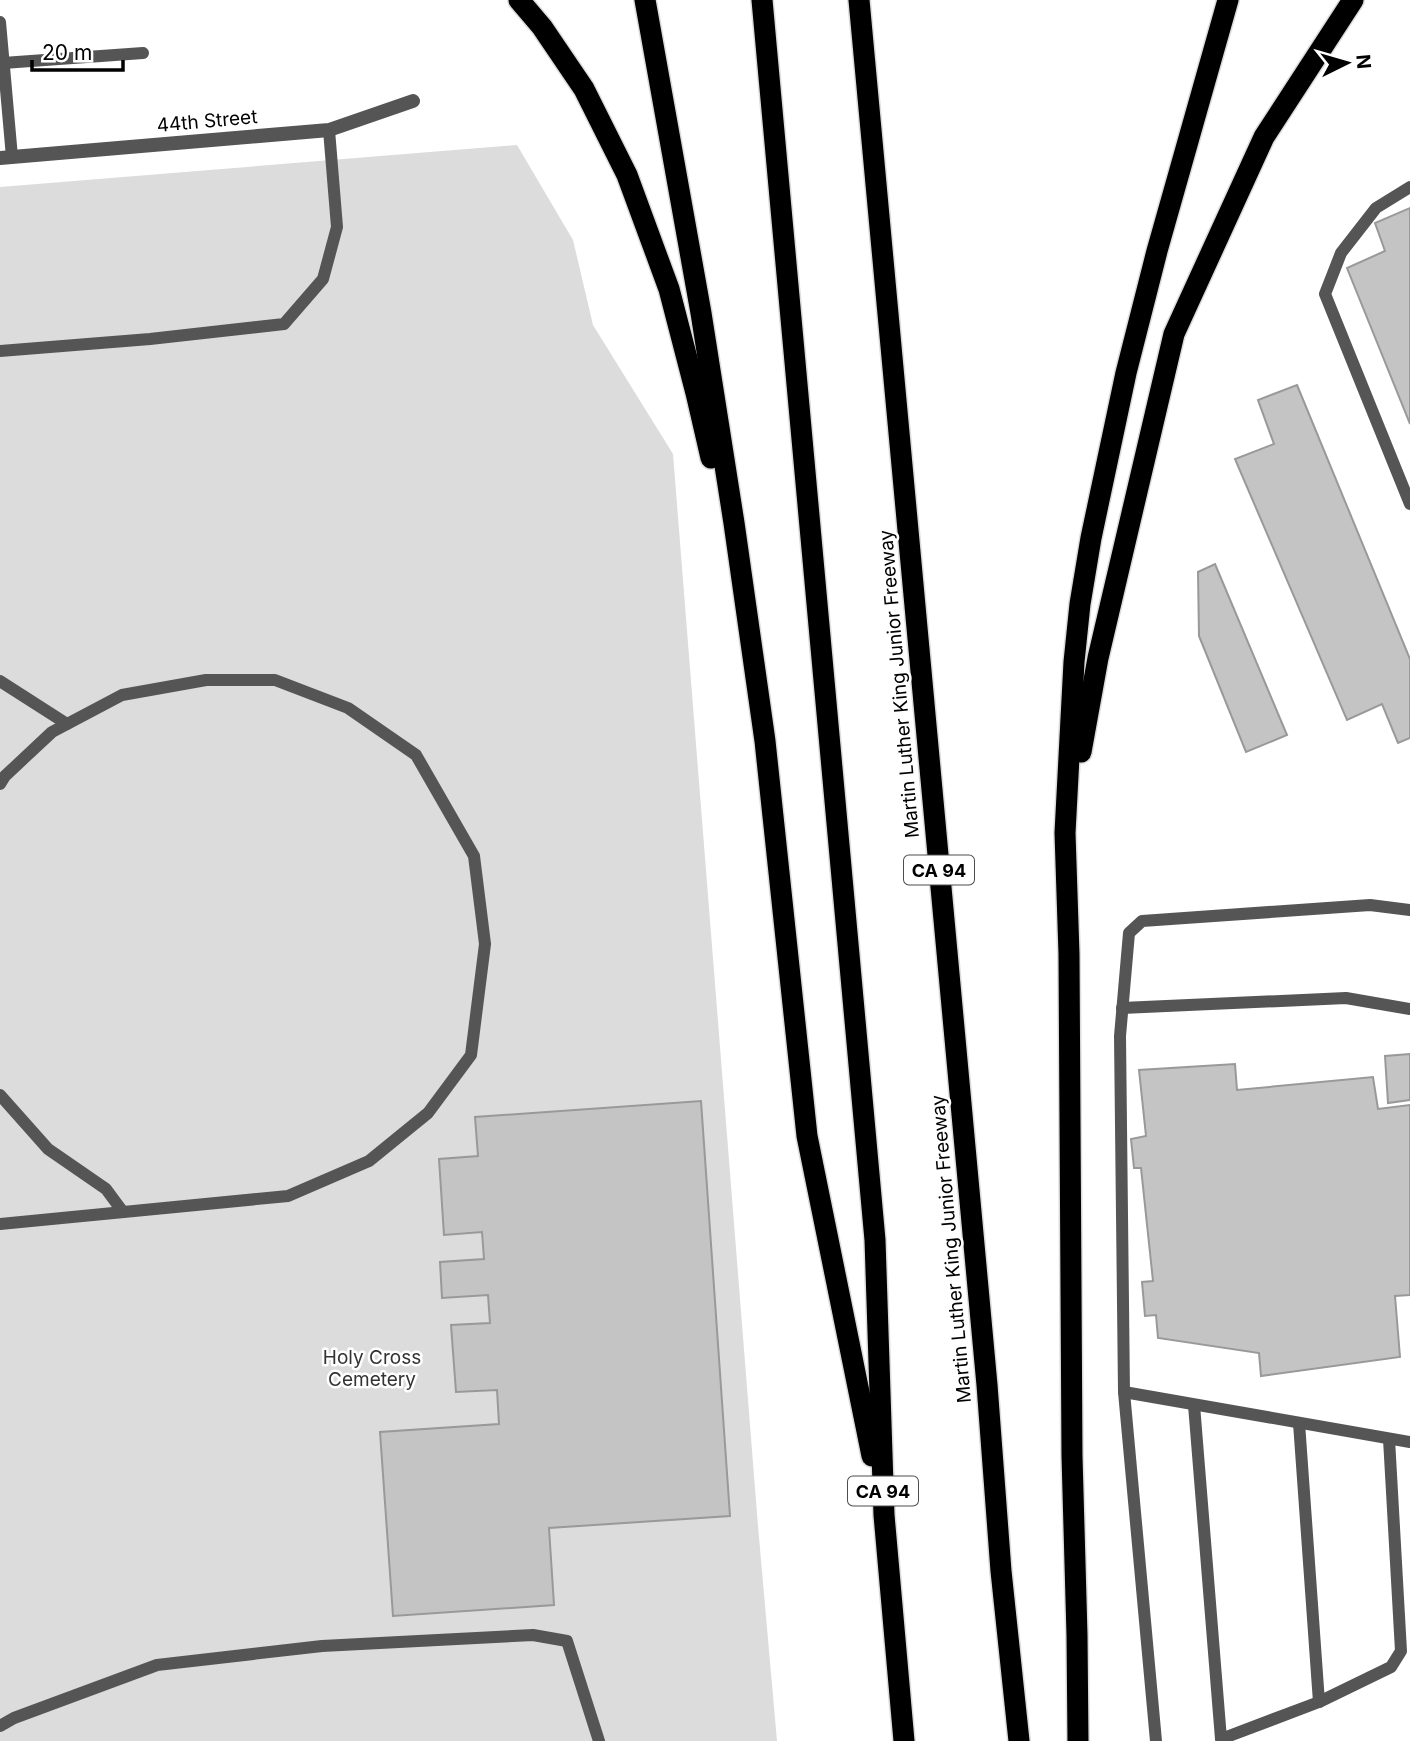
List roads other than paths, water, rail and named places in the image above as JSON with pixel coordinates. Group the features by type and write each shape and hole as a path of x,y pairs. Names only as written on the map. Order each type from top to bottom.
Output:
{"highway":[{"path":"519,0 542,27 584,89 632,188 672,302 696,393 748,626"},
{"path":"645,0 701,313 765,741 807,1136 884,1515"},
{"name":"CA 94","path":"762,0 875,1240 884,1515 904,1741"},
{"name":"Martin Luther King Junior Freeway","path":"859,0 987,1385 1001,1571 1019,1741"},
{"path":"1078,1741 1072,1457 1069,954 1065,833 1074,662 1091,538 1133,346 1228,0"},
{"path":"1065,833 1098,658 1174,334 1264,137 1353,0"}],"street":[{"name":"44th Street","path":"6,157 329,130 413,101"}],"lane":[{"path":"0,23 6,157"},
{"path":"3,63 144,53"},
{"path":"0,351 150,339 284,324 323,278 337,226 329,130"},
{"path":"1410,187 1376,208 1341,253 1325,294 1410,504"},
{"path":"0,784 5,776 52,732 122,695 206,680 275,680 348,708 416,755 474,856 485,944 471,1055 428,1113 369,1161 288,1196 0,1224"},
{"path":"0,681 67,724"},
{"path":"1156,1741 1124,1392 1120,1036 1129,933 1142,921 1370,905 1410,910"},
{"path":"1122,1008 1346,998 1410,1009"},
{"path":"0,1095 48,1149 106,1189 123,1212"},
{"path":"1124,1392 1410,1442"},
{"path":"1194,1405 1221,1739 1319,1702 1391,1667 1401,1651 1388,1439"},
{"path":"1298,1423 1319,1702"},
{"path":"0,1726 14,1718 157,1665 322,1646 533,1635 567,1641 599,1741"}],"park label":[{"name":"Holy Cross Cemetery","path":"372,1368"}]}
